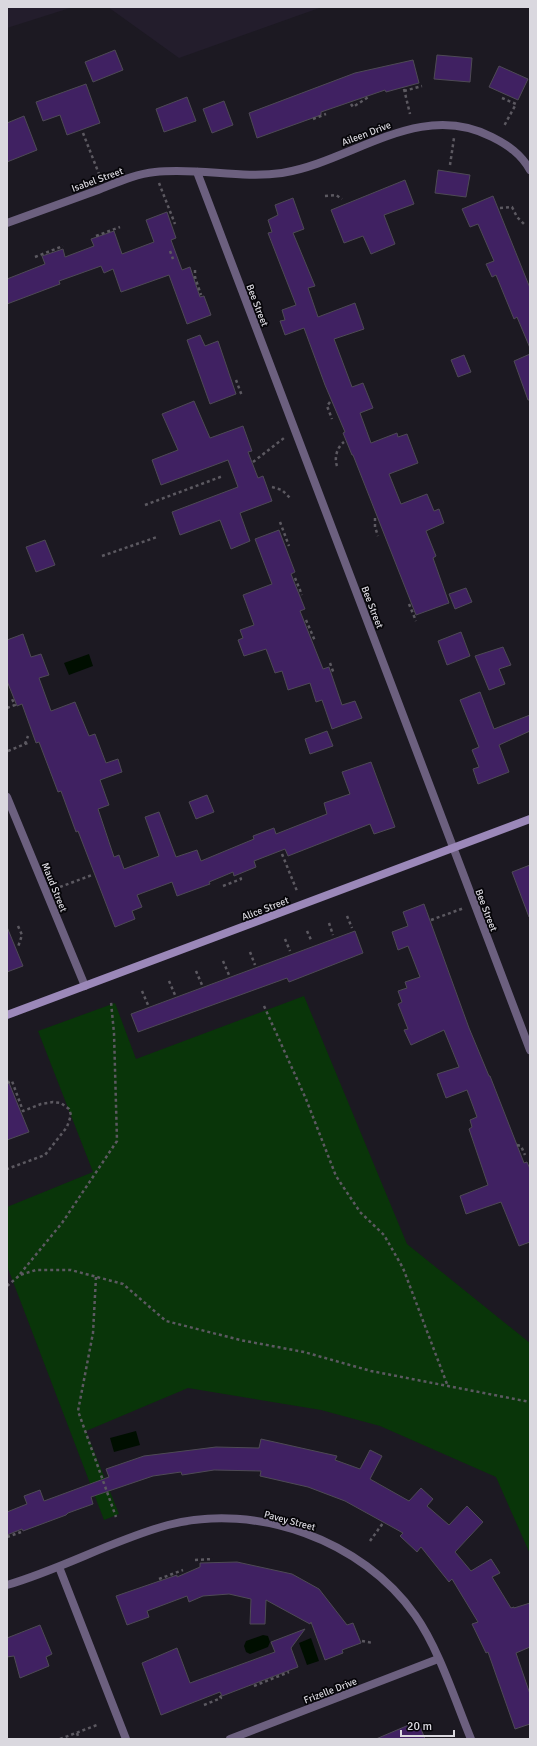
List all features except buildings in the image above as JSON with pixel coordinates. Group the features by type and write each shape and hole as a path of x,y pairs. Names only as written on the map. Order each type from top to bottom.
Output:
{"street":[{"name":"Aileen Drive","path":"197,172 262,174 282,173 312,164 408,129 439,125 461,126 483,132 514,150 530,170"},
{"name":"Isabel Street","path":"7,223 125,180 154,172 197,172"},
{"name":"Bee Street","path":"197,172 530,1050"},
{"name":"Maud Street","path":"7,797 85,986"},
{"name":"Alice Street","path":"7,1015 530,819"},
{"name":"Pavey Street","path":"7,1585 59,1567 143,1532 180,1523 226,1518 260,1522 301,1531 330,1543 388,1584 415,1615 428,1636 471,1739"},
{"path":"59,1567 126,1739"},
{"name":"Frizelle Drive","path":"230,1739 438,1659"}],"path":[{"path":"410,114 404,90 422,86"},
{"path":"351,104 353,107 370,96"},
{"path":"502,98 516,104 504,126"},
{"path":"313,119 326,114"},
{"path":"83,133 99,174"},
{"path":"450,165 454,138"},
{"path":"154,172 175,224"},
{"path":"325,196 336,195 342,199"},
{"path":"500,208 512,207 517,218 524,224"},
{"path":"96,236 120,227"},
{"path":"35,257 63,246"},
{"path":"170,251 173,259"},
{"path":"195,270 195,277 201,295"},
{"path":"236,380 242,396"},
{"path":"330,402 327,406 332,419"},
{"path":"253,462 283,438 296,433"},
{"path":"337,466 335,460 338,447 344,442"},
{"path":"145,505 223,476"},
{"path":"272,487 282,490 291,499"},
{"path":"375,518 375,526 378,536"},
{"path":"280,522 289,546"},
{"path":"102,556 157,537"},
{"path":"295,578 302,595"},
{"path":"409,604 416,621"},
{"path":"306,620 315,641"},
{"path":"330,663 334,674"},
{"path":"7,708 15,705 12,699"},
{"path":"25,744 28,736"},
{"path":"8,751 30,742"},
{"path":"282,854 297,891"},
{"path":"223,886 241,879 239,875"},
{"path":"60,887 92,876"},
{"path":"430,920 474,904"},
{"path":"347,916 352,928"},
{"path":"329,923 333,935"},
{"path":"18,926 22,934 18,947"},
{"path":"307,931 312,942"},
{"path":"285,939 290,951"},
{"path":"250,952 255,965"},
{"path":"223,961 229,975"},
{"path":"196,971 202,986"},
{"path":"169,981 175,995"},
{"path":"142,991 148,1005"},
{"path":"7,1286 20,1275 62,1223 118,1141 114,1033 111,1002"},
{"path":"264,1006 306,1099 336,1176 360,1212 384,1236 403,1268 447,1384"},
{"path":"7,1083 12,1081 23,1111 41,1104 53,1102 61,1103 69,1109 71,1115 67,1127 46,1155 7,1169"},
{"path":"517,1145 521,1146 525,1155"},
{"path":"20,1275 36,1270 71,1270 123,1284 166,1321 240,1340 304,1352 371,1371 447,1384 530,1402"},
{"path":"96,1277 93,1333 78,1411 116,1517"},
{"path":"370,1541 383,1523"},
{"path":"7,1537 21,1532"},
{"path":"195,1560 213,1559"},
{"path":"159,1578 183,1570"},
{"path":"362,1641 373,1643"},
{"path":"254,1686 289,1672"},
{"path":"204,1705 221,1698 219,1694"},
{"path":"60,1739 67,1738 97,1725"},
{"path":"77,1733 79,1739"}],"shaded area":[{"path":"7,7 73,7 7,28"},
{"path":"108,7 322,7 179,58"},
{"path":"89,654 93,666 69,675 64,663"},
{"path":"136,1431 140,1445 114,1452 110,1438"},
{"path":"263,1635 268,1636 270,1642 268,1647 250,1654 246,1652 244,1646 246,1641"},
{"path":"311,1638 319,1661 307,1665 299,1643"}],"green space":[{"path":"304,996 407,1244 530,1343 530,1554 496,1477 380,1426 321,1410 188,1388 86,1431 119,1514 104,1520 7,1266 7,1207 93,1172 38,1031 115,1003 136,1059"}]}
